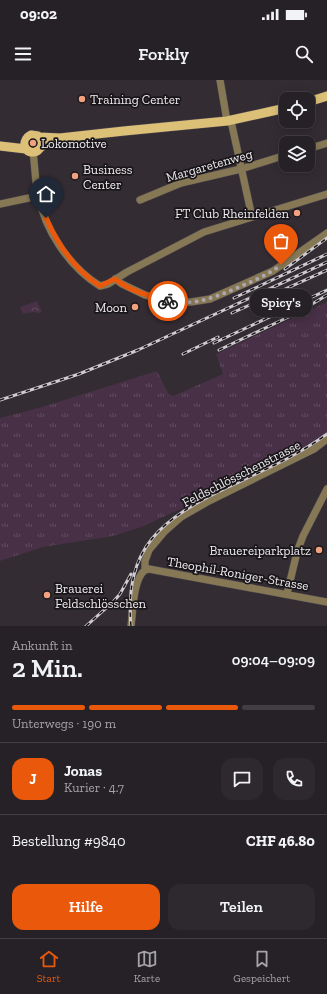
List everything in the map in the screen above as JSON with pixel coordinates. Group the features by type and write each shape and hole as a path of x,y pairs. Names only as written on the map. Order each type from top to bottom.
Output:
{"main road":[{"path":"315,100 327,96"},
{"path":"2,146 25,139 31,135 60,138 229,121 279,110"},
{"path":"40,137 42,142 41,147"},
{"path":"2,146 38,151 41,147 60,138"},
{"path":"25,139 24,145 29,150"}],"street":[{"path":"220,80 252,216"},
{"path":"315,147 327,143"},
{"path":"29,150 38,196 56,240 69,258 92,281 100,286 204,232 327,194"},
{"name":"Margaretenweg","path":"140,200 181,183 240,169 279,157"},
{"path":"0,204 38,196"},
{"path":"115,279 145,295 172,302 191,302 210,299 273,271 327,233"},
{"name":"Feldschlösschenstrasse","path":"131,626 137,580 140,573 145,570 145,560 149,550 165,531 181,517 209,501 314,449 327,439"},
{"path":"287,594 297,552 303,536 327,489"},
{"name":"Theophil-Roniger-Strasse","path":"145,570 149,569 327,602"}],"green space":[{"path":"37,301 42,312 23,314 20,307"},
{"path":"327,302 327,432 313,442 274,464 203,499 141,527 113,536 43,547 0,561 0,418 42,407 157,371 168,393 173,396 223,374 216,354"}],"railway":[{"path":"285,269 327,238"},
{"path":"234,298 327,254"},
{"path":"0,400 79,374 138,350 327,262"},
{"path":"232,313 327,270"},
{"path":"214,343 327,290"},
{"path":"219,350 299,312 327,295"},
{"path":"183,354 218,337"},
{"path":"131,626 130,598 134,575 141,555 152,538 166,524 184,511 205,499 291,456 327,434"},
{"path":"86,626 120,594 131,574"}],"way so far":[{"path":"168,301 191,302 210,299 256,280 281,265"}],"place":[{"name":"Training Center","path":"82,99"},
{"name":"Lokomotive","path":"33,143"},
{"name":"Business Center","path":"75,176"},
{"name":"FT Club Rheinfelden","path":"297,213"},
{"name":"Spicy's","path":"281,265"},
{"name":"Moon","path":"135,307"},
{"name":"Brauereiparkplatz","path":"319,550"},
{"name":"Brauerei Feldschlösschen","path":"47,595"}],"route":[{"path":"46,218 56,240 69,258 92,281 100,286 108,284 115,279 145,295 168,301"}]}
